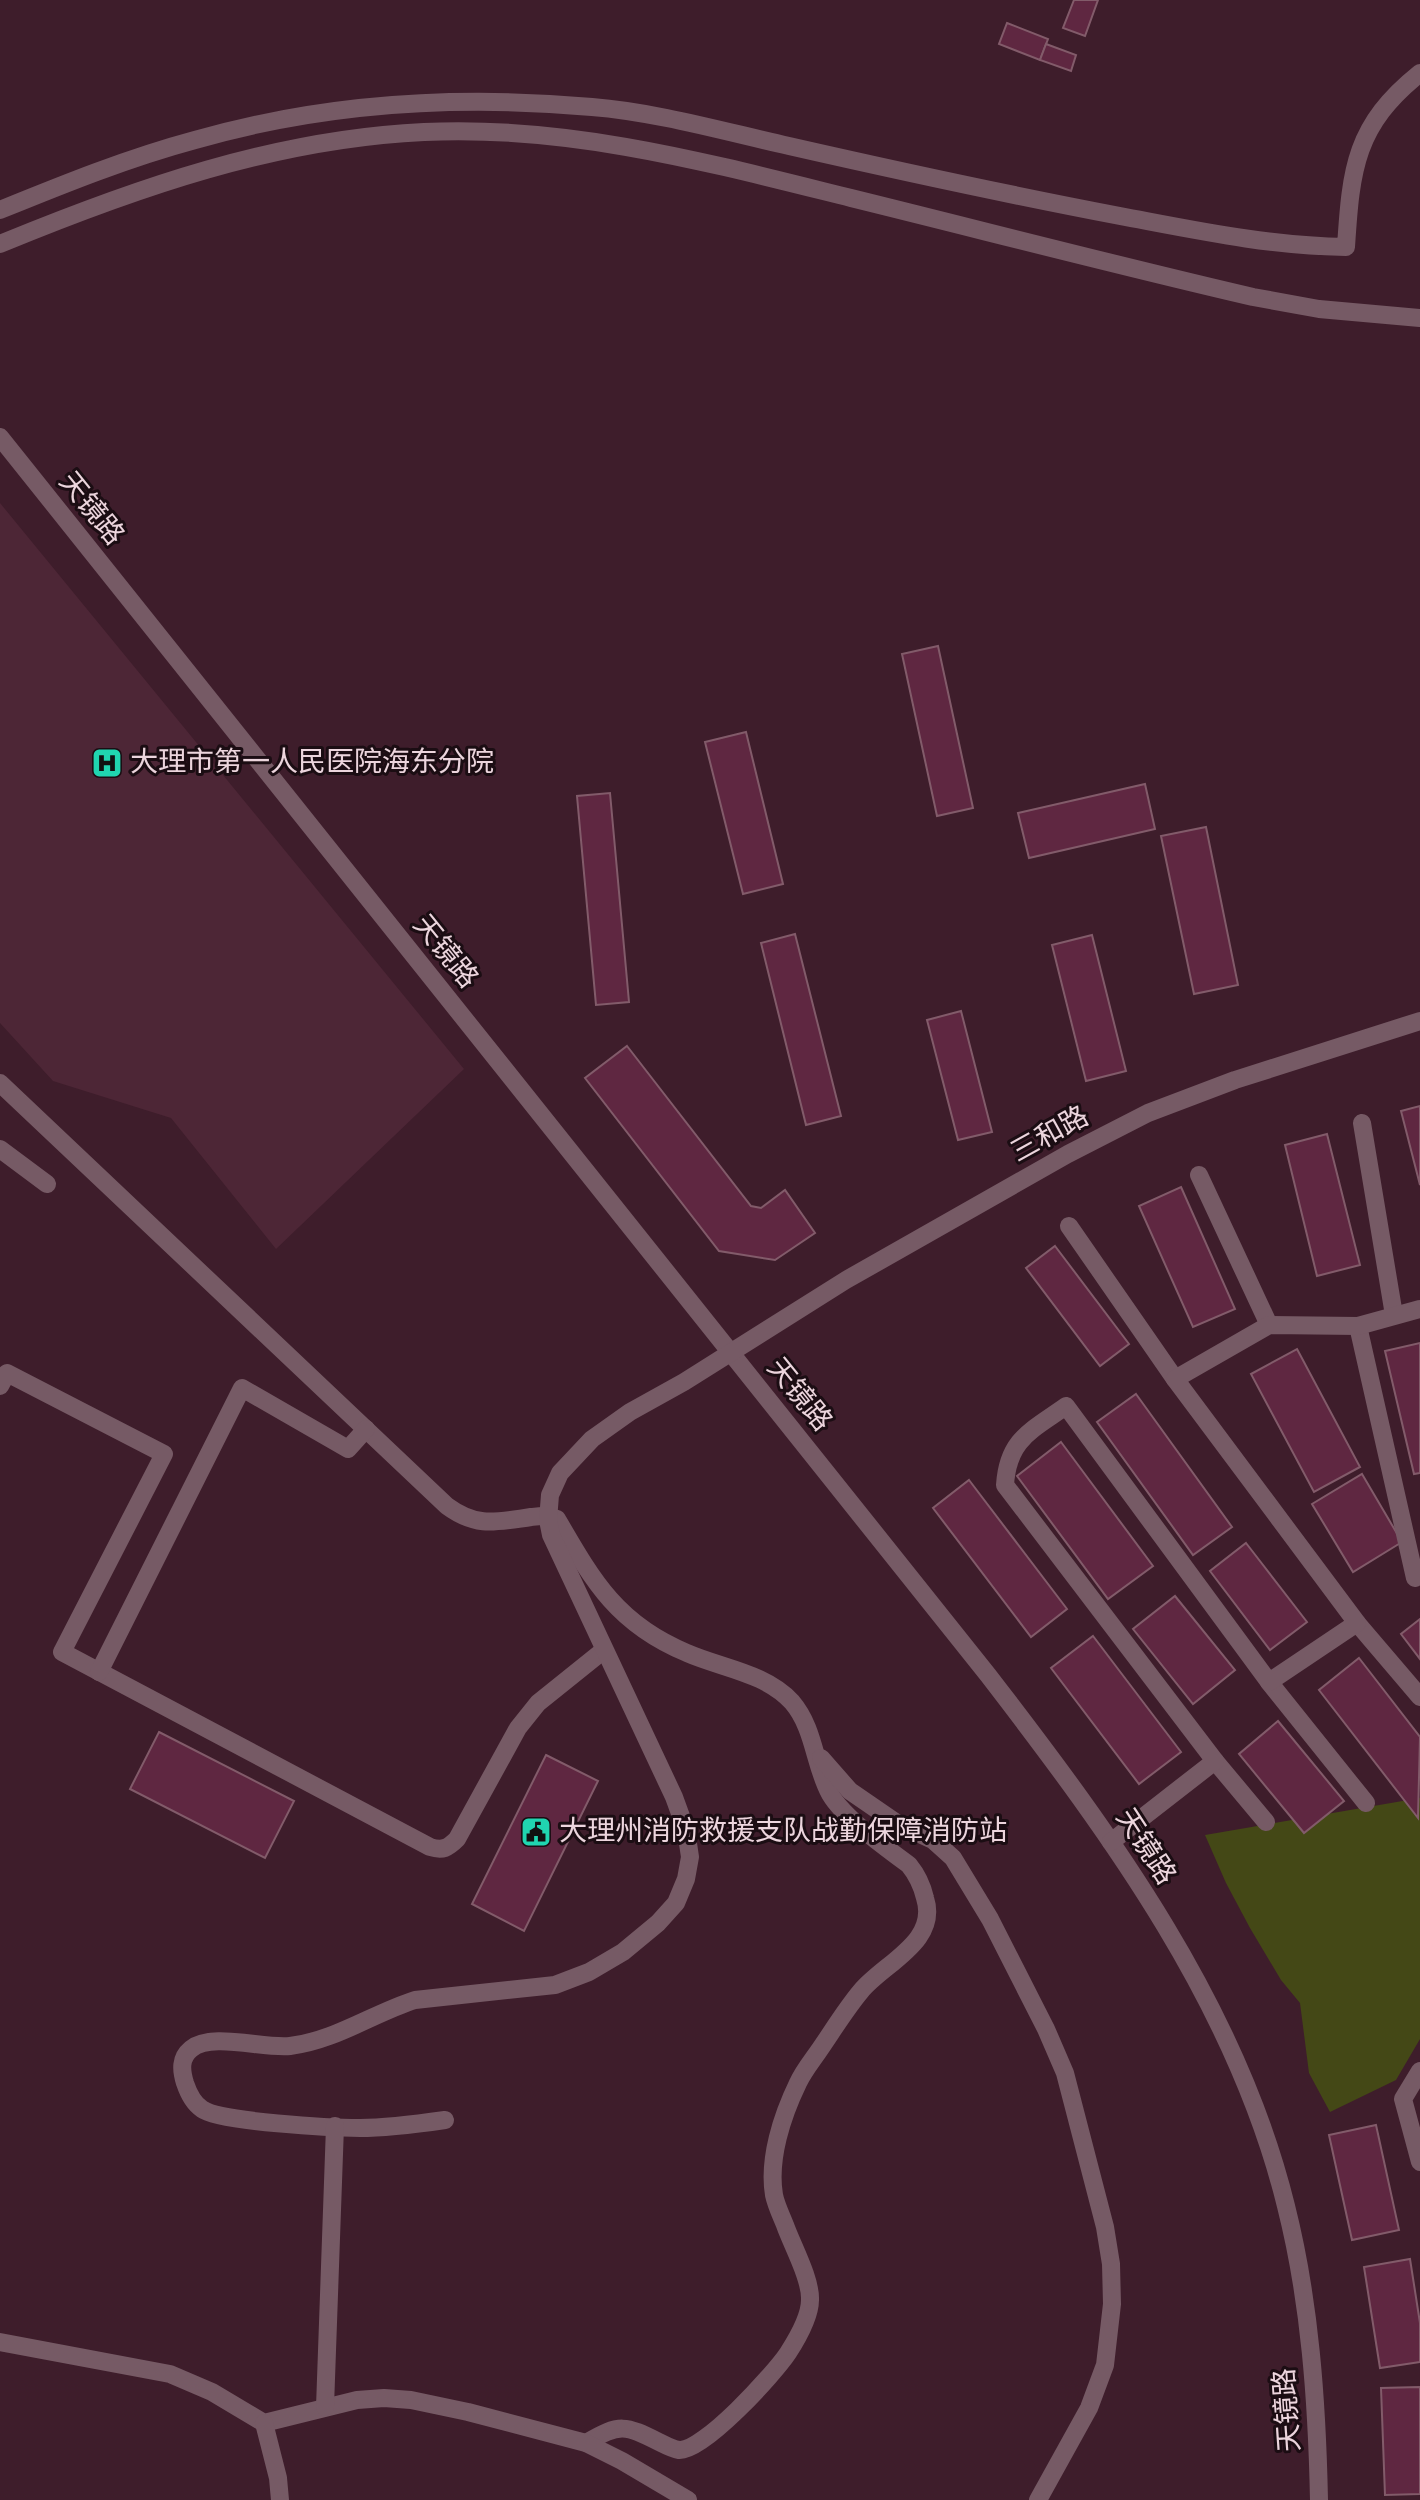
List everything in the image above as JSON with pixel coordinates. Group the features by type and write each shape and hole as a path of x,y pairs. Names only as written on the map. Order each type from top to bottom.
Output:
{"street":[{"path":"0,210 139,157 260,123 361,107 411,103 496,103 608,109 689,123 1081,208 1254,241 1346,247 1349,197 1356,160 1384,106 1420,73"},
{"path":"0,244 133,191 177,177 285,151 328,142 413,133 516,133 568,136 689,157 1253,297 1319,309 1420,318"},
{"name":"天镜路","path":"0,437 988,1675 1111,1842 1170,1934 1200,1987 1241,2073 1269,2147 1289,2217 1306,2316 1316,2418 1319,2500"},
{"name":"三和路","path":"548,1515 550,1495 560,1473 592,1439 630,1412 731,1353 846,1280 1068,1154 1147,1113 1235,1080 1420,1021"},
{"path":"0,1083 461,1517 485,1522 548,1515 557,1519 606,1597 640,1628 686,1653 778,1689 799,1712 810,1733 831,1795 846,1814 909,1865 917,1875 928,1904 924,1931 862,1990 828,2037 798,2082 779,2133 771,2176 774,2199 810,2292 811,2302 789,2352 772,2374 719,2428 689,2448 671,2448 632,2428 603,2434 586,2443"},
{"path":"1362,1124 1394,1315"},
{"path":"0,1149 47,1184"},
{"path":"1199,1175 1269,1325"},
{"path":"1069,1226 1175,1379 1357,1623 1420,1697"},
{"path":"1175,1379 1269,1325 1358,1326 1420,1309"},
{"path":"1358,1326 1415,1578"},
{"path":"0,1386 7,1373 164,1454 62,1652 421,1843 440,1850 449,1848 457,1839 518,1728 538,1703 604,1650"},
{"path":"99,1672 242,1388 348,1449 366,1429"},
{"path":"1266,1822 1215,1761 1005,1485 1006,1467 1019,1440 1066,1406 1269,1682 1366,1803"},
{"path":"445,2120 360,2128 217,2115 202,2109 188,2093 182,2073 183,2056 192,2047 208,2042 291,2046 321,2039 415,2000 555,1985 589,1972 623,1952 658,1923 676,1903 686,1880 690,1857 686,1830 674,1797 562,1563 551,1535 548,1515"},
{"path":"1269,1682 1357,1623"},
{"path":"816,1752 850,1791 898,1824 933,1840 953,1858 990,1919 1046,2029 1065,2073 1105,2227 1111,2264 1112,2304 1105,2365 1089,2408 1038,2500"},
{"path":"1111,1842 1215,1761"},
{"path":"1420,2071 1403,2098 1420,2162"},
{"path":"325,2407 335,2126"},
{"path":"0,2342 170,2374 212,2392 264,2423 278,2478 280,2500"},
{"path":"264,2423 357,2400 411,2400 586,2443 688,2500"}],"shaded area":[{"name":"大理市第一人民医院海东分院","path":"0,503 464,1069 276,1249 171,1118 53,1081 0,1023"}],"green space":[{"path":"1420,1798 1420,2039 1396,2080 1330,2112 1309,2073 1300,2003 1281,1980 1250,1928 1205,1835"}],"building":[{"path":"1074,0 1098,0 1085,36 1063,28"},
{"path":"1007,23 1048,39 1040,60 999,44"},
{"path":"1046,44 1076,55 1071,71 1040,60"},
{"path":"938,646 973,808 937,816 902,654"},
{"path":"746,732 783,884 743,894 705,742"},
{"path":"1145,784 1155,829 1029,858 1018,813"},
{"path":"610,793 629,1002 596,1005 577,796"},
{"path":"1206,827 1238,985 1194,994 1161,836"},
{"path":"795,934 841,1116 806,1125 761,943"},
{"path":"1092,935 1126,1071 1086,1081 1052,945"},
{"path":"961,1011 992,1132 958,1140 927,1020"},
{"path":"627,1046 751,1206 761,1208 785,1190 815,1233 775,1260 719,1251 585,1078"},
{"path":"1420,1106 1420,1185 1401,1111"},
{"path":"1327,1134 1360,1265 1317,1276 1285,1145"},
{"path":"1181,1187 1235,1309 1193,1327 1139,1206"},
{"path":"1055,1246 1129,1344 1100,1366 1026,1268"},
{"path":"1420,1343 1420,1473 1414,1474 1385,1351"},
{"path":"1297,1349 1360,1467 1314,1492 1251,1374"},
{"path":"1136,1394 1232,1527 1193,1555 1097,1422"},
{"path":"1061,1442 1153,1566 1108,1599 1017,1476"},
{"path":"1362,1474 1402,1542 1353,1572 1312,1504"},
{"path":"969,1480 1067,1609 1031,1637 933,1508"},
{"path":"1246,1543 1307,1622 1270,1650 1210,1571"},
{"path":"1175,1596 1235,1670 1193,1704 1133,1629"},
{"path":"1420,1619 1420,1659 1401,1634"},
{"path":"1093,1636 1181,1752 1139,1784 1051,1668"},
{"path":"1359,1658 1420,1737 1418,1818 1319,1690"},
{"path":"1278,1721 1344,1801 1304,1833 1239,1754"},
{"path":"159,1732 294,1801 265,1858 130,1789"},
{"path":"546,1755 598,1781 524,1931 472,1904"},
{"path":"1376,2125 1399,2230 1352,2240 1329,2135"},
{"path":"1410,2259 1420,2323 1420,2362 1380,2368 1364,2267"},
{"path":"1420,2387 1420,2494 1385,2495 1381,2388"}],"place":[{"name":"大理市第一人民医院海东分院","path":"107,763"},
{"name":"大理州消防救援支队战勤保障消防站","path":"536,1832"}]}
